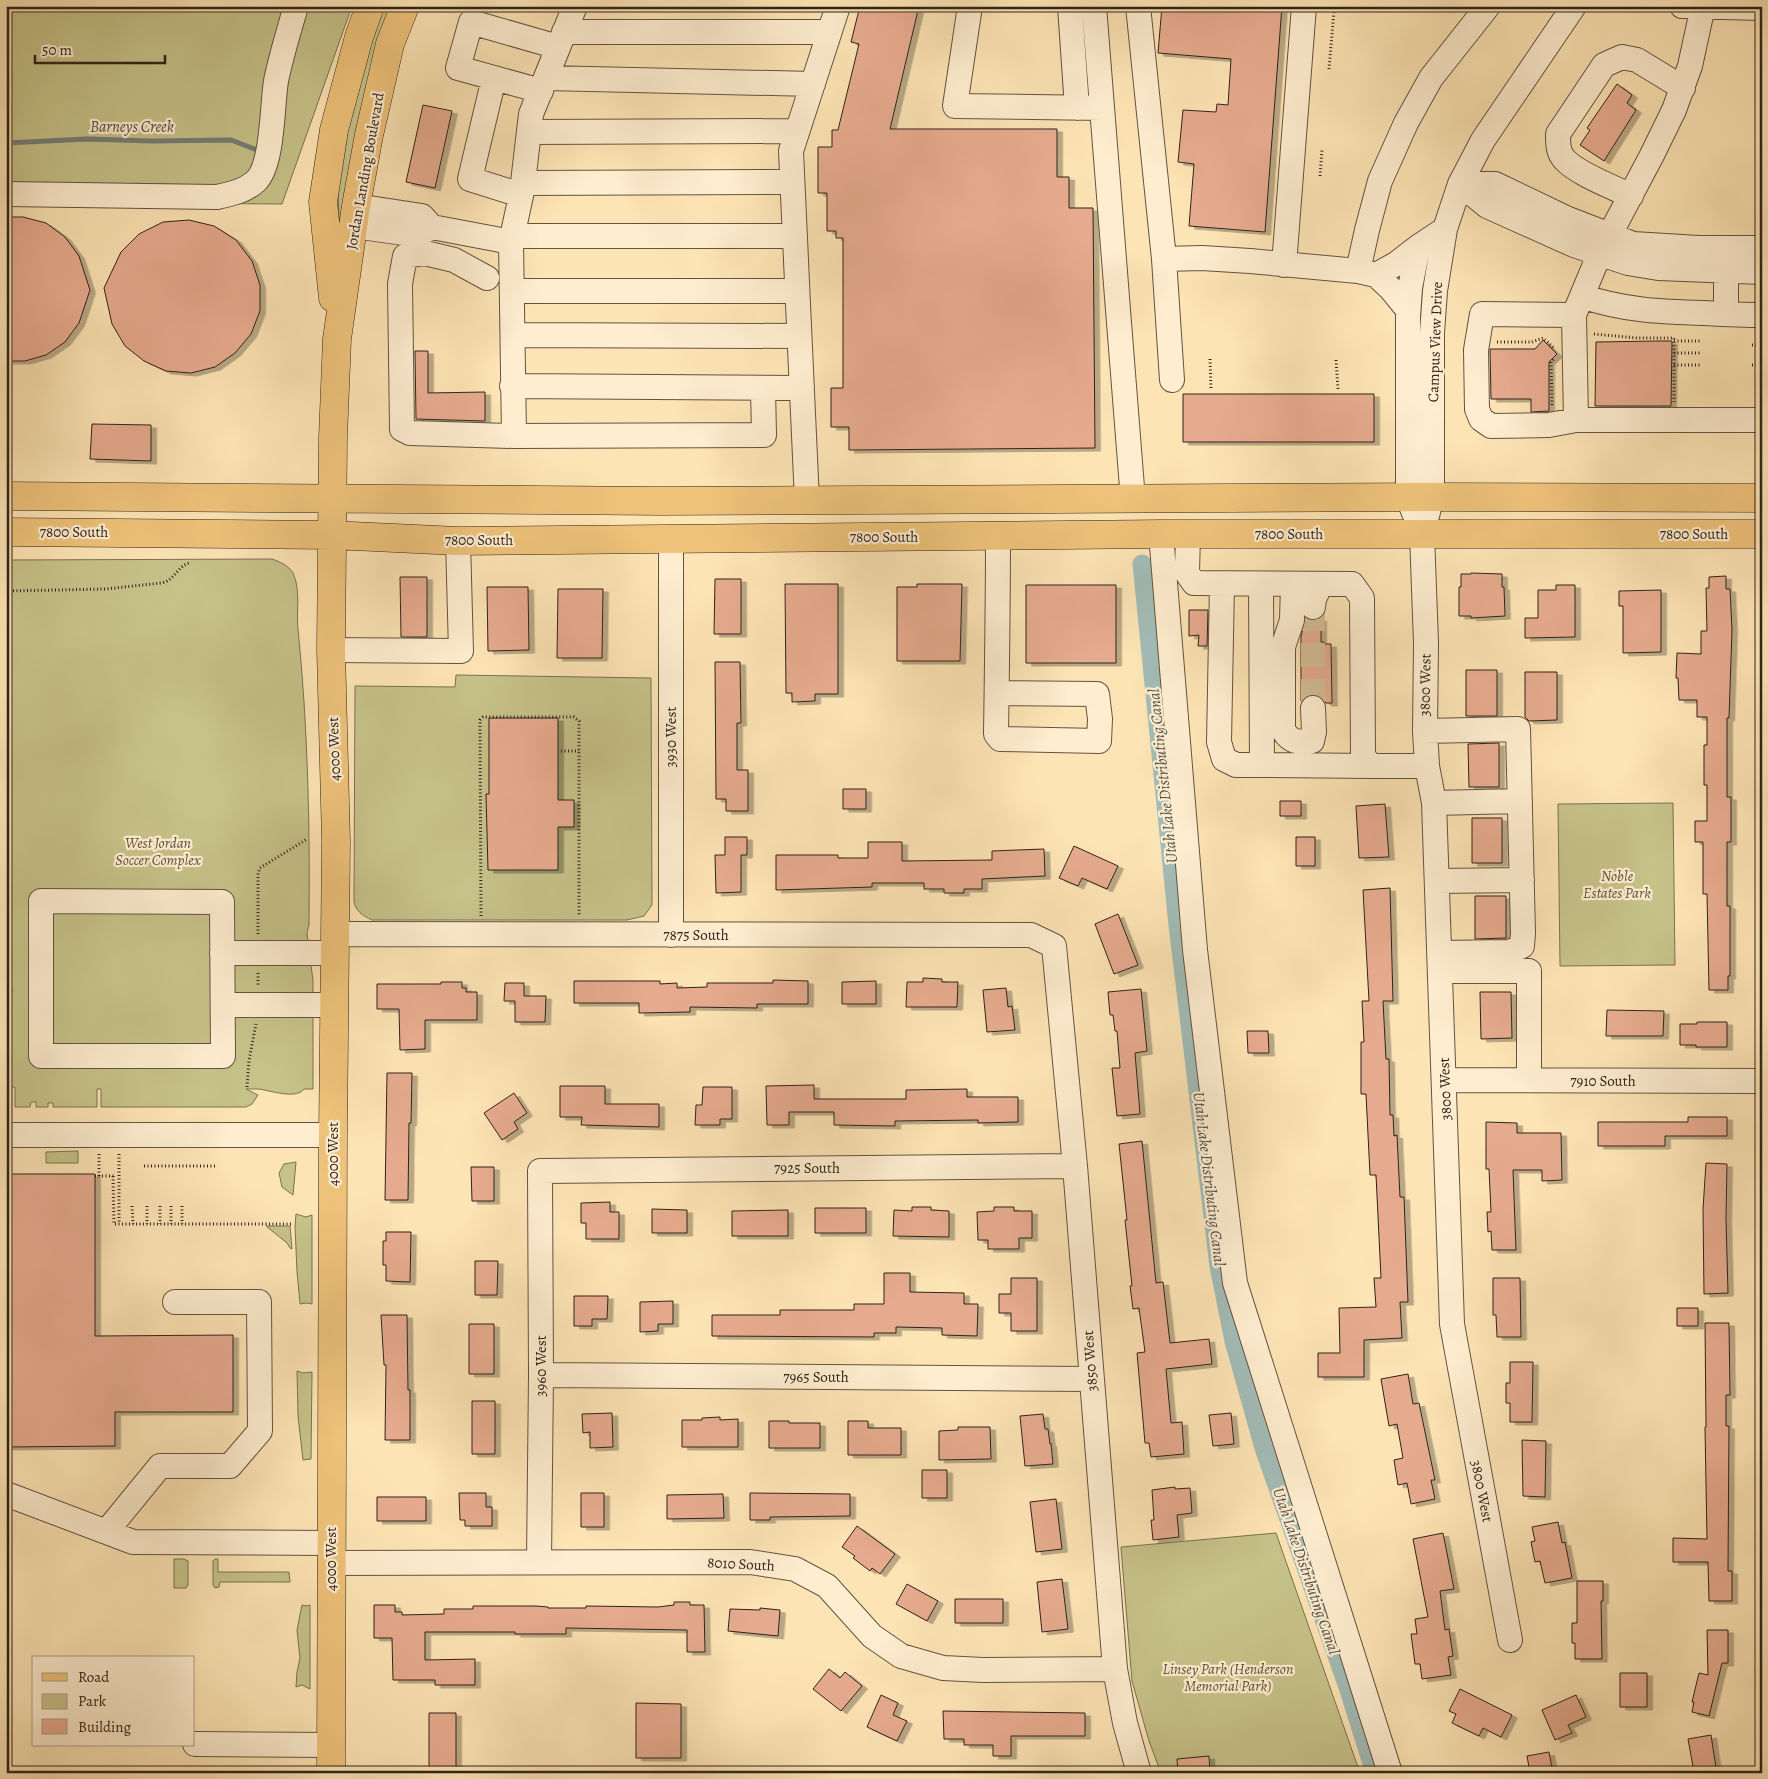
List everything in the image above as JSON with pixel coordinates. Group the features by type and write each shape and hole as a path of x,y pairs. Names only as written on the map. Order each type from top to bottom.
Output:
{"main road":[{"name":"Jordan Landing Boulevard","path":"337,339 323,202 334,130 359,37 370,6"},
{"name":"Jordan Landing Boulevard","path":"332,535 337,339 369,135 390,44 406,6"},
{"path":"6,496 385,500 1762,498"},
{"path":"998,536 1002,525 1016,520 1095,521 1123,512 1133,500"},
{"name":"7800 South","path":"6,532 332,535 458,541 1161,534 1762,534"},
{"name":"4000 West","path":"331,1773 335,944 335,802 331,650 332,535"}],"street":[{"path":"6,194 217,197 240,192 256,181 262,172 268,154 273,98 284,46 296,6"},
{"path":"514,436 512,239 522,189 531,114 575,6"},
{"path":"807,500 791,151 838,6"},
{"path":"970,6 955,106 1102,108"},
{"path":"1070,6 1077,108"},
{"path":"1094,6 1133,500"},
{"path":"1138,6 1164,259 1172,380"},
{"path":"1284,264 1304,6"},
{"path":"1367,273 1367,230 1380,181 1406,123 1431,78 1488,6"},
{"name":"Campus View Drive","path":"1422,534 1420,498 1435,291 1445,229 1460,184 1483,140 1574,6"},
{"path":"1576,420 1578,306 1605,246 1664,132 1683,88 1690,66 1696,7 1762,8"},
{"path":"813,84 543,84 494,78 458,68 471,22 561,39 829,32"},
{"path":"1631,196 1583,172 1564,160 1558,147 1558,134 1604,65 1622,57 1637,60 1683,88"},
{"path":"494,78 470,179 522,189 792,182"},
{"path":"529,132 797,131"},
{"path":"1460,184 1495,184 1568,219 1605,246 1633,244 1672,247 1726,259 1762,272"},
{"path":"355,216 418,235 432,227 512,239 795,236"},
{"path":"1164,259 1202,258 1367,273 1396,264 1445,229"},
{"path":"1418,248 1410,288 1408,310 1420,498"},
{"path":"1726,259 1762,248"},
{"path":"487,278 454,260 425,253 405,256 400,284 402,429 410,433 514,436 764,435 763,388"},
{"path":"1726,259 1726,314"},
{"path":"1367,273 1391,288 1408,310"},
{"path":"512,291 797,291"},
{"path":"1762,315 1672,312 1597,302 1578,306 1482,314 1476,350 1477,409 1481,419 1492,426 1550,425 1576,420 1762,420"},
{"path":"513,335 799,336"},
{"path":"512,386 802,388"},
{"path":"1161,534 1195,950 1235,1283 1390,1773"},
{"path":"1188,534 1187,572 1194,583 1352,584 1362,598 1363,756 1371,766"},
{"name":"3800 West","path":"1422,534 1426,643 1425,731 1427,766 1434,803 1452,1324 1510,1640"},
{"path":"997,693 998,536"},
{"name":"3930 West","path":"671,538 671,935"},
{"path":"331,650 461,651 458,541"},
{"path":"1222,584 1219,742 1224,759 1236,765 1262,766 1427,766"},
{"path":"1261,584 1262,766"},
{"path":"1293,584 1292,620 1282,647 1282,730 1288,739 1299,743 1312,741 1314,732 1313,708"},
{"path":"1313,607 1314,599 1321,584"},
{"path":"1425,731 1518,729 1522,946 1510,952 1440,962"},
{"path":"1434,803 1520,801"},
{"path":"1437,881 1522,880"},
{"path":"41,901 222,902 223,1005 223,1056 41,1056 41,901"},
{"name":"7875 South","path":"222,953 335,944 671,935 1031,935 1054,946"},
{"name":"3850 West","path":"1054,946 1075,1166 1116,1669 1125,1723 1139,1773"},
{"path":"1440,962 1529,971 1529,1080"},
{"path":"223,1005 334,1005"},
{"name":"7910 South","path":"1444,1080 1762,1081"},
{"path":"6,1135 333,1135"},
{"name":"7925 South","path":"540,1171 1075,1166"},
{"name":"3960 West","path":"539,1562 541,1375 540,1171"},
{"path":"106,1532 160,1466 230,1466 260,1431 259,1302 175,1302"},
{"name":"7965 South","path":"541,1375 1091,1378"},
{"name":"8010 South","path":"6,1494 133,1542 539,1562 750,1562 795,1569 827,1586 872,1636 901,1656 943,1668 983,1670 1116,1669"},
{"path":"195,1744 331,1745"}],"path":[{"path":"1329,69 1334,11"},
{"path":"1320,176 1322,149"},
{"path":"1594,343 1594,334 1637,338 1674,338 1674,341 1702,342"},
{"path":"1490,342 1532,342 1543,338 1560,353 1551,362 1552,402"},
{"path":"1674,341 1674,409"},
{"path":"1752,345 1762,345"},
{"path":"1674,353 1702,353"},
{"path":"1210,359 1211,389"},
{"path":"1336,360 1338,389"},
{"path":"1674,365 1702,365"},
{"path":"1752,365 1762,365"},
{"path":"6,591 106,589 168,582 180,569 189,563"},
{"path":"481,919 480,720 483,717 524,716 574,717 579,722 577,813 580,919"},
{"path":"561,751 579,751"},
{"path":"258,943 258,873 260,868 307,839"},
{"path":"6,886 13,887"},
{"path":"258,964 258,993"},
{"path":"6,991 13,989"},
{"path":"247,1087 249,1060 257,1021"},
{"path":"98,1149 97,1176 120,1176"},
{"path":"119,1149 120,1224"},
{"path":"144,1166 215,1166"},
{"path":"113,1176 114,1224 293,1224"},
{"path":"132,1206 133,1224"},
{"path":"147,1206 147,1224"},
{"path":"160,1206 160,1224"},
{"path":"171,1206 171,1224"},
{"path":"182,1206 182,1224"}],"green space":[{"path":"6,6 352,6 282,204 6,202"},
{"path":"379,6 394,6 340,250 338,189 346,122"},
{"name":"West Jordan Soccer Complex","path":"272,559 284,564 291,570 298,593 298,622 308,777 309,925 307,933 313,981 313,1089 304,1089 295,1094 282,1094 258,1089 246,1089 258,1095 252,1104 246,1107 101,1107 101,1089 97,1089 97,1107 53,1107 53,1103 48,1103 48,1107 36,1107 36,1102 31,1102 30,1107 15,1107 15,1087 6,1087 6,560"},
{"path":"456,675 651,678 652,905 644,916 627,920 372,920 358,910 354,901 355,686 455,687"},
{"name":"Noble Estates Park","path":"1673,803 1675,965 1560,966 1558,804"},
{"path":"78,1151 78,1163 46,1163 46,1152"},
{"path":"296,1162 293,1195 282,1187 279,1173 284,1164"},
{"path":"296,1214 306,1217 312,1215 312,1304 300,1304 297,1272"},
{"path":"266,1226 290,1226 292,1249 287,1243"},
{"path":"297,1371 303,1373 312,1372 311,1459 303,1460 298,1416"},
{"name":"Linsey Park (Henderson Memorial Park)","path":"1276,1533 1360,1773 1161,1773 1149,1741 1132,1681 1121,1547"},
{"path":"174,1559 188,1561 188,1585 186,1588 174,1588"},
{"path":"218,1559 218,1572 289,1572 290,1582 220,1582 219,1587 215,1588 213,1585 213,1561"},
{"path":"302,1605 310,1605 310,1689 302,1685 296,1687 300,1658 297,1630"}],"building":[{"path":"860,6 919,6 890,129 1057,129 1057,177 1069,177 1069,208 1093,208 1095,448 849,450 849,427 831,427 831,388 843,388 843,238 836,238 836,231 827,231 827,193 818,193 818,147 832,147 832,130 838,130 859,44 851,42"},
{"path":"1162,6 1282,6 1265,232 1189,226 1194,164 1178,162 1183,110 1216,112 1217,104 1228,105 1231,59 1158,53"},
{"path":"1617,84 1632,95 1627,103 1636,110 1604,161 1580,145 1590,130 1587,128"},
{"path":"423,105 452,111 435,188 406,182"},
{"path":"6,217 23,217 46,223 65,237 79,256 90,290 79,323 65,342 46,355 25,361 6,361"},
{"path":"189,220 214,226 236,240 252,261 260,285 260,311 251,334 235,353 215,367 191,373 166,371 144,361 125,346 112,324 104,288 121,252 139,234 163,222"},
{"path":"1543,340 1557,354 1549,362 1549,411 1531,412 1531,399 1491,399 1490,349 1535,349"},
{"path":"1672,341 1671,406 1595,406 1596,342"},
{"path":"415,351 428,351 428,393 485,392 485,421 416,419"},
{"path":"1183,394 1374,394 1374,442 1183,442"},
{"path":"92,424 151,425 151,461 90,459"},
{"path":"1461,574 1502,574 1505,616 1471,618 1471,616 1459,616"},
{"path":"1726,576 1726,589 1730,589 1732,630 1729,718 1727,718 1727,797 1731,797 1731,842 1727,842 1727,906 1730,906 1730,976 1728,976 1728,990 1709,990 1707,894 1703,894 1703,842 1695,842 1695,821 1707,821 1707,785 1704,785 1704,745 1707,745 1707,717 1697,717 1697,700 1679,700 1678,678 1676,678 1677,653 1701,654 1701,631 1707,631 1706,588 1709,588 1709,577"},
{"path":"400,577 427,577 427,637 401,637"},
{"path":"715,579 741,579 741,634 714,634"},
{"path":"785,584 838,584 838,694 815,694 815,701 792,702 792,693 786,693"},
{"path":"917,584 962,584 960,661 897,661 897,587 917,587"},
{"path":"1026,585 1116,585 1116,663 1026,663"},
{"path":"1556,585 1575,585 1575,637 1525,638 1525,618 1538,618 1538,590 1556,590"},
{"path":"487,587 528,587 529,650 488,651"},
{"path":"558,589 603,589 602,658 557,658"},
{"path":"1661,590 1661,652 1623,653 1623,606 1619,606 1619,591"},
{"path":"1189,610 1208,610 1207,646 1198,646 1199,635 1189,636"},
{"path":"1306,618 1312,621 1321,618 1321,642 1331,644 1332,703 1326,703 1320,696 1313,694 1306,696 1301,701 1301,636"},
{"path":"715,662 740,662 741,723 737,723 737,770 748,770 748,811 726,811 726,799 716,799"},
{"path":"1466,670 1497,670 1497,716 1466,716"},
{"path":"1525,672 1557,672 1557,720 1529,721 1525,717"},
{"path":"489,718 558,718 558,800 574,800 574,827 558,827 558,870 488,870 486,794 489,794"},
{"path":"1499,743 1499,787 1469,787 1468,744"},
{"path":"843,789 866,789 866,809 843,809"},
{"path":"1280,801 1301,801 1301,816 1280,816"},
{"path":"1385,804 1389,857 1359,858 1356,806"},
{"path":"1472,818 1502,818 1502,863 1472,863"},
{"path":"725,837 747,837 747,855 741,855 741,892 716,893 715,855 725,855"},
{"path":"1296,837 1315,837 1315,866 1296,866"},
{"path":"868,842 902,842 902,861 992,860 992,851 1044,849 1045,876 982,879 982,889 964,889 964,893 944,893 944,889 924,889 924,883 872,883 872,887 776,890 776,855 838,855 838,858 868,858"},
{"path":"1074,846 1118,866 1107,889 1082,878 1078,886 1059,878"},
{"path":"1390,888 1393,1001 1383,1001 1386,1059 1389,1059 1390,1115 1393,1115 1394,1136 1397,1135 1400,1197 1404,1197 1408,1302 1400,1302 1402,1338 1364,1340 1364,1377 1318,1377 1318,1353 1340,1353 1339,1308 1376,1307 1374,1278 1381,1278 1376,1175 1370,1175 1366,1094 1361,1094 1361,1042 1364,1042 1362,1001 1369,1001 1363,890"},
{"path":"1475,896 1506,896 1506,938 1475,939"},
{"path":"1118,914 1138,965 1114,974 1095,924"},
{"path":"923,978 942,979 942,982 958,982 957,1007 906,1007 907,982 923,982"},
{"path":"773,980 808,981 808,1004 757,1004 757,1008 690,1007 690,1012 639,1013 639,1003 574,1003 574,981 660,981 660,984 677,983 677,988 707,987 707,983 773,983"},
{"path":"876,981 876,1004 842,1004 842,982"},
{"path":"441,982 462,982 462,988 466,988 466,992 477,992 477,1020 425,1020 425,1049 400,1050 399,1009 377,1009 377,984 441,984"},
{"path":"505,983 524,983 524,996 546,996 545,1022 515,1022 515,1001 504,1001"},
{"path":"1006,988 1008,1007 1012,1006 1015,1030 987,1032 983,990"},
{"path":"1141,989 1147,1051 1135,1053 1140,1114 1117,1116 1112,1068 1120,1068 1117,1031 1115,1031 1113,1015 1110,1015 1108,992"},
{"path":"1480,992 1511,992 1512,1038 1481,1039"},
{"path":"1607,1010 1664,1011 1663,1036 1606,1036"},
{"path":"1697,1022 1727,1022 1727,1047 1680,1045 1680,1024 1697,1024"},
{"path":"1247,1031 1268,1031 1269,1053 1248,1053"},
{"path":"387,1073 412,1073 408,1200 385,1200"},
{"path":"814,1085 814,1099 906,1099 906,1090 967,1089 967,1097 1018,1097 1018,1122 978,1123 978,1120 895,1121 895,1126 834,1125 834,1112 789,1112 789,1125 767,1125 766,1086"},
{"path":"560,1086 605,1086 605,1104 659,1104 659,1127 581,1125 582,1117 560,1117"},
{"path":"703,1087 732,1087 732,1119 720,1119 720,1125 695,1125 696,1105 702,1105"},
{"path":"514,1093 527,1113 514,1122 518,1129 502,1140 484,1113"},
{"path":"1688,1117 1727,1117 1727,1136 1665,1136 1665,1146 1598,1146 1598,1122 1688,1122"},
{"path":"1486,1122 1517,1123 1517,1133 1561,1133 1562,1180 1542,1181 1542,1170 1513,1170 1516,1250 1492,1250 1491,1231 1488,1232 1487,1212 1491,1212 1489,1169 1486,1169"},
{"path":"1142,1141 1156,1283 1163,1282 1170,1343 1209,1339 1212,1364 1166,1369 1171,1423 1182,1422 1184,1454 1151,1457 1149,1443 1145,1443 1137,1353 1145,1352 1139,1308 1133,1309 1130,1286 1132,1286 1125,1220 1127,1220 1119,1144"},
{"path":"1706,1163 1727,1164 1728,1293 1704,1294 1703,1209"},
{"path":"471,1167 494,1167 494,1201 472,1201"},
{"path":"6,1174 95,1174 95,1336 233,1335 233,1412 115,1412 115,1446 6,1447 6,1341 11,1341 11,1265 6,1265"},
{"path":"610,1202 610,1212 619,1212 619,1239 586,1239 586,1223 581,1223 581,1203"},
{"path":"912,1207 931,1207 931,1210 949,1211 949,1237 893,1236 894,1210 912,1211"},
{"path":"994,1207 1014,1207 1014,1211 1032,1211 1032,1238 1019,1238 1019,1249 988,1249 988,1240 978,1240 977,1212 994,1211"},
{"path":"815,1208 866,1208 866,1233 815,1233"},
{"path":"652,1209 687,1210 687,1233 652,1233"},
{"path":"788,1210 788,1236 732,1236 732,1211"},
{"path":"386,1232 411,1232 410,1282 386,1281 386,1265 383,1265 383,1241 386,1241"},
{"path":"475,1261 498,1261 497,1295 475,1295"},
{"path":"884,1273 910,1273 910,1292 964,1293 964,1304 978,1304 977,1336 942,1335 942,1328 896,1327 896,1333 874,1333 874,1337 712,1336 712,1315 780,1315 780,1310 854,1310 854,1304 884,1304"},
{"path":"1011,1278 1037,1278 1037,1331 1011,1331 1011,1313 999,1313 999,1294 1011,1294"},
{"path":"1493,1278 1520,1278 1521,1337 1497,1337 1496,1315 1493,1315"},
{"path":"574,1296 608,1296 607,1319 592,1319 592,1326 574,1326"},
{"path":"673,1301 673,1324 658,1324 658,1331 640,1332 640,1302"},
{"path":"1677,1308 1698,1308 1698,1326 1677,1326"},
{"path":"381,1315 407,1315 410,1440 385,1440 386,1365 384,1365"},
{"path":"1705,1323 1729,1323 1730,1395 1726,1395 1726,1426 1729,1426 1728,1571 1732,1571 1732,1601 1709,1601 1708,1562 1673,1562 1673,1538 1707,1539"},
{"path":"469,1324 494,1324 494,1374 469,1374"},
{"path":"1510,1362 1533,1362 1532,1422 1510,1422 1510,1403 1506,1403 1506,1383 1510,1383"},
{"path":"1408,1374 1413,1404 1419,1403 1435,1480 1431,1480 1435,1499 1411,1504 1407,1483 1398,1485 1394,1460 1403,1458 1397,1424 1389,1426 1381,1379"},
{"path":"472,1401 495,1401 495,1454 472,1454"},
{"path":"612,1413 613,1447 590,1448 590,1432 583,1433 582,1414"},
{"path":"1231,1413 1234,1444 1213,1446 1209,1415"},
{"path":"1043,1414 1045,1429 1048,1429 1051,1443 1053,1464 1025,1466 1020,1416"},
{"path":"720,1417 720,1420 738,1419 738,1447 682,1447 682,1420 702,1420 702,1418"},
{"path":"769,1421 820,1423 820,1448 769,1448"},
{"path":"848,1421 868,1421 868,1428 901,1428 901,1455 848,1455"},
{"path":"958,1427 990,1427 991,1459 939,1460 939,1431 958,1430"},
{"path":"1522,1440 1546,1441 1545,1497 1523,1496"},
{"path":"922,1470 947,1470 947,1498 922,1498"},
{"path":"1175,1487 1175,1489 1190,1488 1192,1513 1177,1515 1179,1537 1153,1540 1151,1520 1154,1520 1152,1490"},
{"path":"459,1493 486,1493 486,1507 492,1507 492,1526 465,1526 465,1520 460,1520"},
{"path":"581,1493 604,1493 604,1527 581,1527"},
{"path":"750,1493 850,1494 850,1516 770,1517 770,1520 750,1520"},
{"path":"723,1494 724,1518 667,1519 667,1495"},
{"path":"377,1497 426,1497 426,1521 377,1521"},
{"path":"1056,1499 1062,1549 1036,1552 1030,1502"},
{"path":"1558,1522 1562,1543 1565,1542 1572,1578 1545,1583 1540,1561 1535,1562 1531,1542 1535,1541 1532,1527"},
{"path":"857,1526 895,1554 880,1574 872,1568 870,1571 853,1558 855,1556 842,1547"},
{"path":"1443,1533 1454,1589 1440,1591 1445,1630 1449,1629 1453,1656 1448,1657 1451,1675 1422,1679 1420,1664 1415,1664 1411,1634 1417,1634 1415,1619 1428,1617 1413,1539"},
{"path":"1062,1579 1068,1629 1042,1632 1037,1582"},
{"path":"1577,1581 1603,1581 1603,1601 1601,1601 1602,1659 1575,1659 1575,1643 1572,1643 1572,1623 1577,1623"},
{"path":"907,1584 938,1601 927,1621 896,1604"},
{"path":"955,1599 1003,1599 1003,1623 955,1623"},
{"path":"674,1602 690,1602 690,1605 704,1605 705,1652 687,1652 687,1630 566,1628 566,1634 425,1632 425,1660 475,1659 475,1685 435,1685 435,1680 393,1680 392,1638 374,1638 374,1605 395,1605 395,1612 402,1612 402,1615 444,1614 444,1609 473,1609 473,1606 536,1606 548,1608 586,1608 586,1606 658,1607 674,1605"},
{"path":"760,1608 780,1610 778,1636 728,1631 730,1609 760,1610"},
{"path":"1707,1630 1728,1630 1728,1663 1722,1663 1709,1716 1692,1712 1694,1702 1692,1702 1699,1673 1708,1675"},
{"path":"829,1669 840,1678 845,1672 862,1686 841,1711 813,1689"},
{"path":"1620,1673 1647,1673 1647,1707 1620,1707"},
{"path":"1460,1689 1512,1715 1501,1737 1483,1728 1479,1736 1452,1723 1456,1714 1449,1711"},
{"path":"881,1695 898,1703 893,1715 907,1721 897,1741 867,1727"},
{"path":"1576,1695 1586,1717 1568,1725 1572,1733 1555,1740 1542,1710"},
{"path":"636,1703 681,1704 681,1758 636,1758"},
{"path":"943,1711 1085,1713 1085,1736 1011,1736 1011,1756 993,1756 993,1745 964,1745 964,1739 944,1739"},
{"path":"429,1713 456,1713 456,1773 429,1773"},
{"path":"1711,1735 1716,1768 1694,1772 1688,1739"},
{"path":"1549,1752 1553,1773 1530,1773 1527,1756"},
{"path":"1209,1756 1210,1773 1178,1773 1177,1759"}],"waterway":[{"name":"Barneys Creek","path":"6,143 87,139 151,141 231,140 257,150"},
{"name":"Utah Lake Distributing Canal","path":"1142,564 1178,925 1219,1266 1234,1341 1264,1448 1348,1687 1375,1773"}],"tunnel":[{"path":"1313,607 1313,708"}]}
